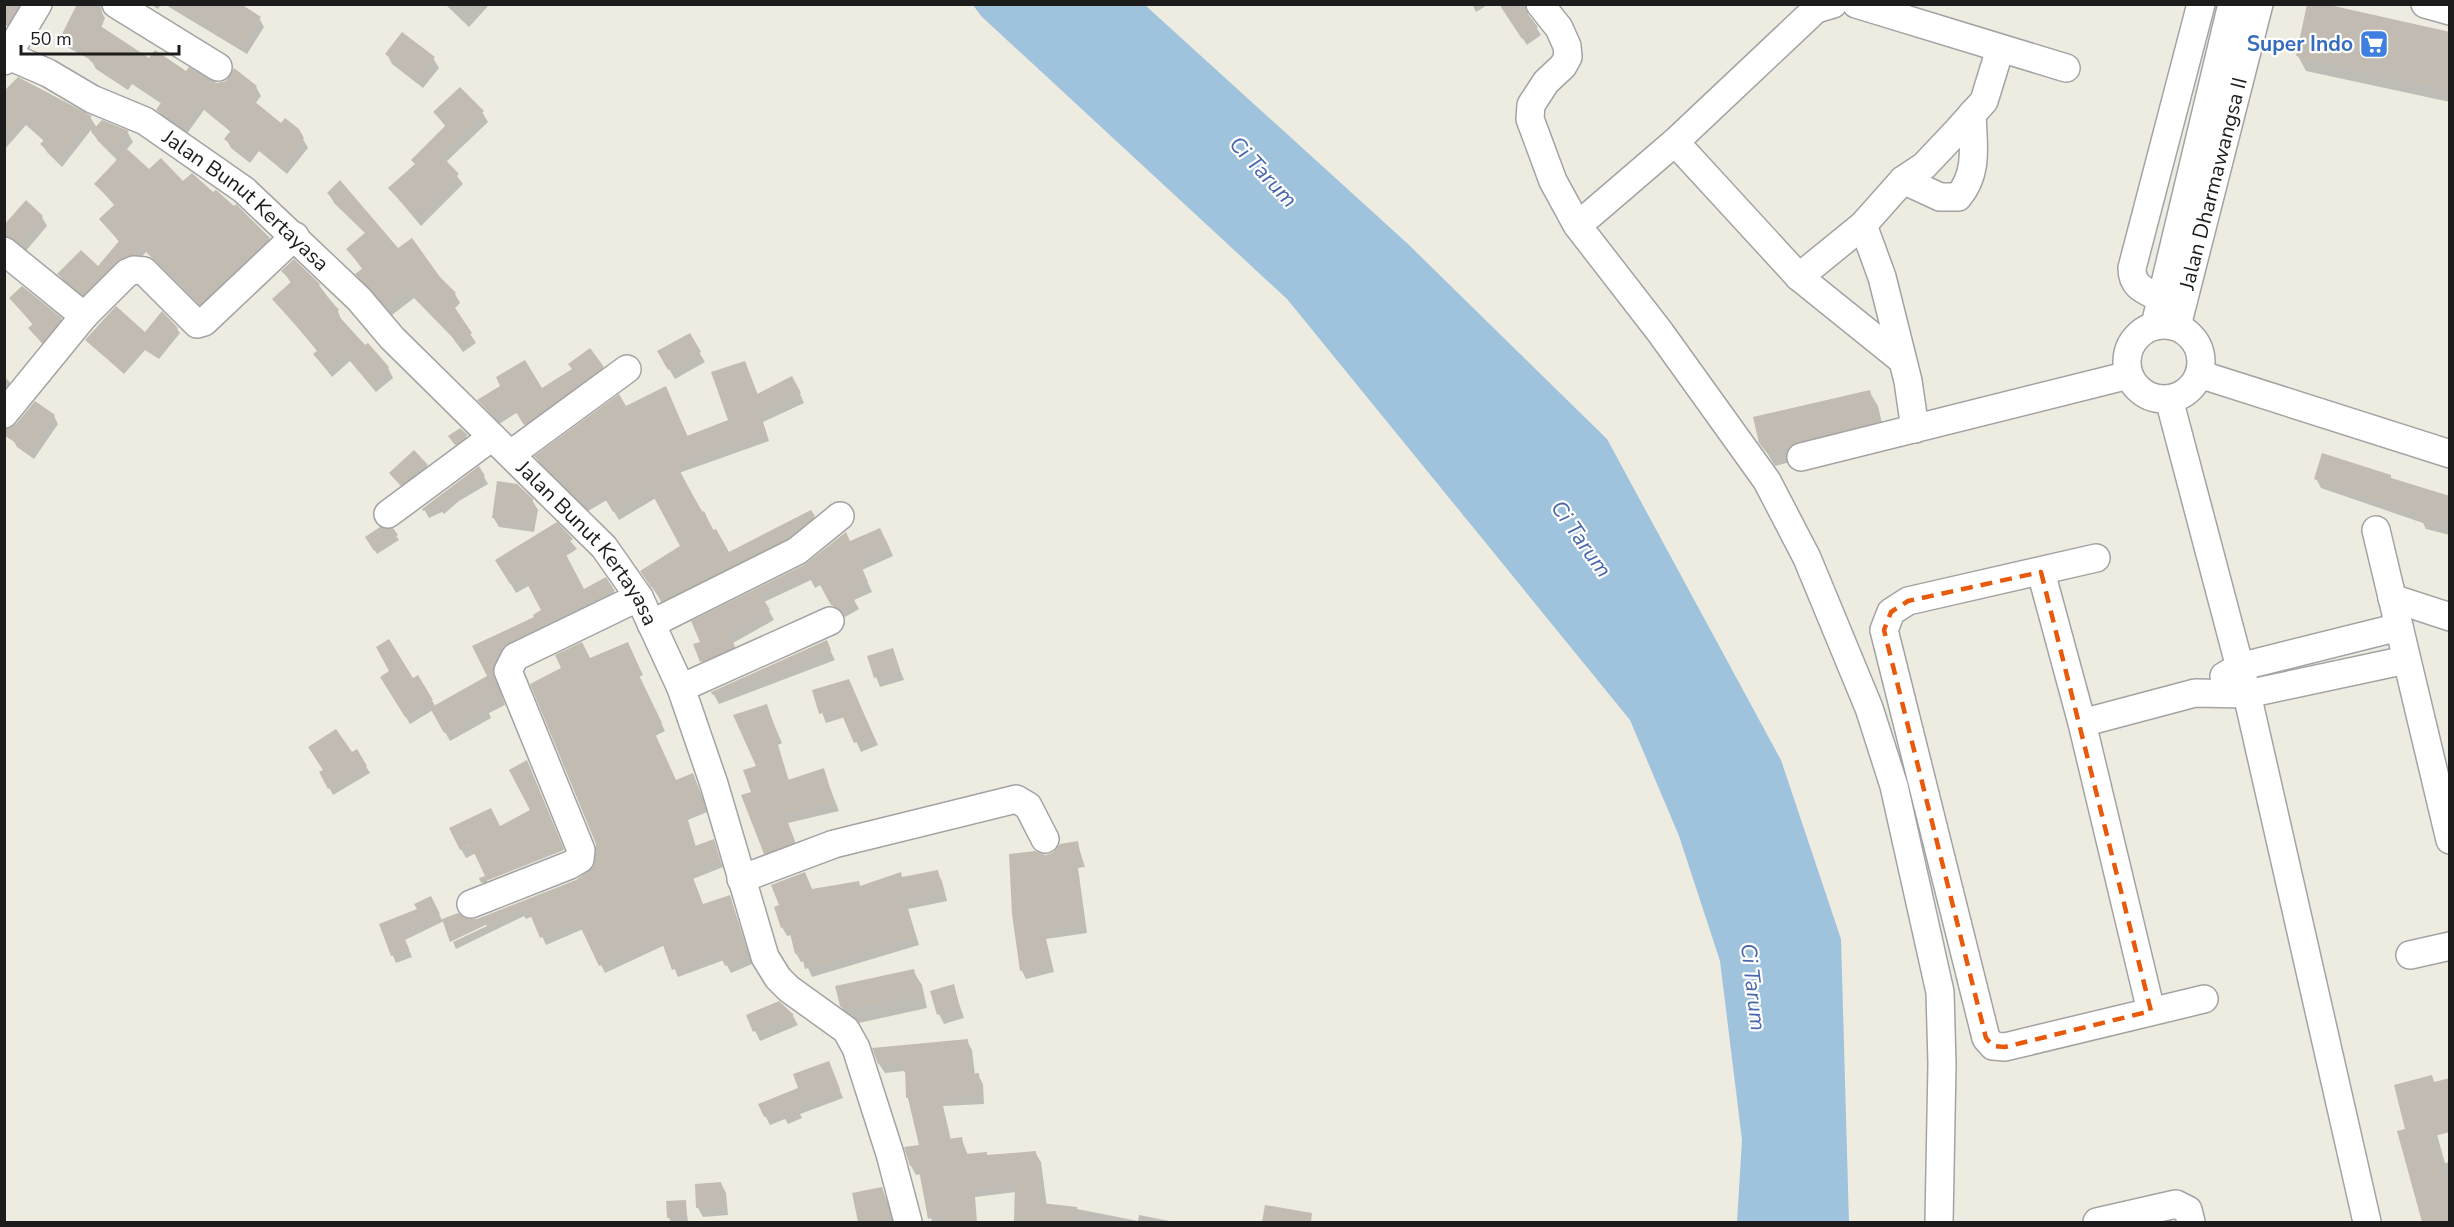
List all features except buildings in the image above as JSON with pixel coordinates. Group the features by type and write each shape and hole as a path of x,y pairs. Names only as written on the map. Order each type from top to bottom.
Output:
{"street":[{"path":"6,57 38,4"},
{"path":"116,4 218,67"},
{"path":"1540,4 1559,28 1567,46 1568,57 1563,66 1546,82 1531,105 1530,119 1553,181 1577,225 1660,332 1767,481 1816,578 1869,708 1894,786 1940,992 1942,1064 1938,1222"},
{"path":"1590,215 1675,142 1816,9 1833,4"},
{"path":"1856,4 2066,68"},
{"path":"2160,298 2136,286 2132,278 2132,268 2201,4"},
{"name":"Jalan Dharmawangsa II","path":"2166,326 2160,298 2232,4"},
{"name":"Jalan Dharmawangsa II","path":"2166,326 2259,4"},
{"path":"2425,4 2450,11"},
{"path":"1799,277 1863,225 1904,180 1924,166 1984,101 2000,49"},
{"name":"Jalan Bunut Kertayasa","path":"6,57 48,73 92,99 146,121 244,190 296,236 359,298 392,338 604,547 639,597 681,688 714,784 765,957 778,978 789,989 846,1030 856,1048 890,1154 908,1222"},
{"path":"1904,180 1940,197 1958,197 1974,169 1972,114"},
{"path":"1675,142 1799,277 1902,360"},
{"path":"1863,225 1882,277 1902,360 1915,429"},
{"path":"4,414 84,316 134,270 144,271 197,324 204,322 296,236"},
{"path":"4,251 84,316"},
{"path":"2166,326 2193,338 2200,355 2199,374 2192,386 2182,394 2169,399 2153,397 2138,389 2129,375 2127,356 2136,336 2166,326"},
{"path":"388,514 627,369"},
{"path":"2199,374 2450,454"},
{"path":"1801,457 2129,375"},
{"path":"2169,399 2247,694 2367,1222"},
{"path":"651,624 797,551 840,516"},
{"path":"2376,530 2450,840"},
{"path":"2096,558 1908,602 1891,612 1884,630 1986,1038 1993,1046 2006,1047 2204,999"},
{"path":"2041,572 2082,723 2151,1011"},
{"path":"471,904 580,859 581,850 508,671 509,665 515,657 639,597"},
{"path":"2392,598 2450,617"},
{"path":"681,688 830,621"},
{"path":"2082,723 2195,693 2239,667 2399,627"},
{"path":"2195,693 2247,694 2406,660"},
{"path":"741,879 834,844 1016,799 1028,806 1045,838"},
{"path":"2410,955 2450,946"},
{"path":"2097,1222 2176,1204 2188,1210 2191,1222"}],"highlighted area":[{"path":"2041,572 2151,1011 2005,1047 1993,1046 1986,1038 1884,630 1891,612 1908,601"}],"water":[{"name":"Ci Tarum","path":"973,5 1145,5 1408,244 1607,439 1781,760 1841,939 1849,1222 1737,1222 1742,1140 1720,961 1679,836 1630,720 1287,299 981,16"}],"place":[{"name":"Super Indo","path":"2374,44"}]}
